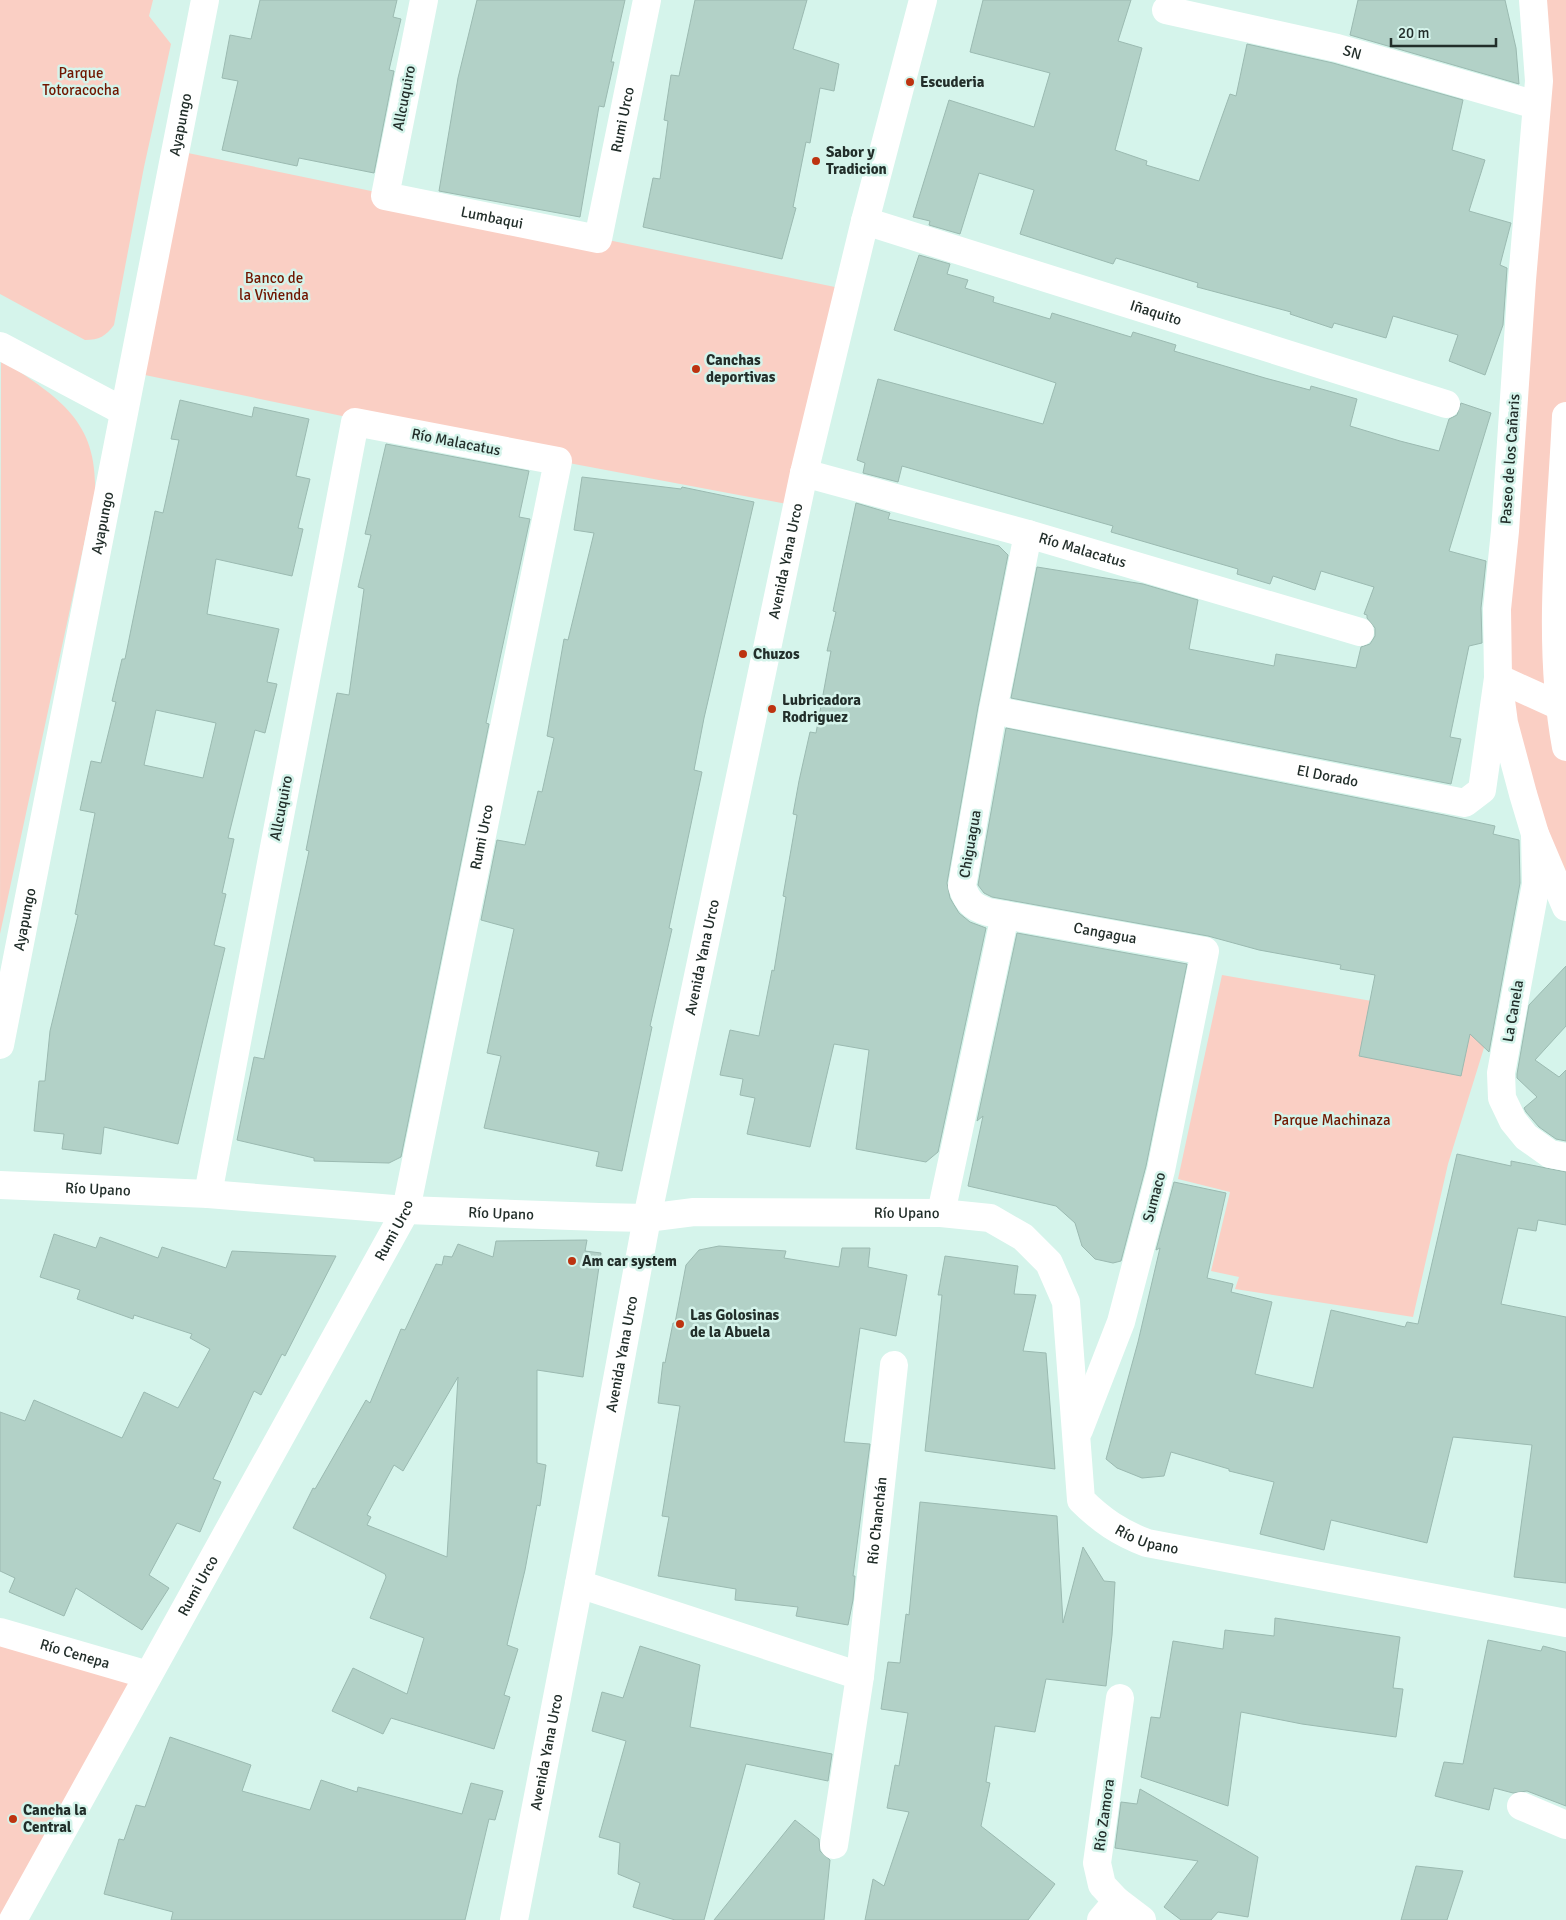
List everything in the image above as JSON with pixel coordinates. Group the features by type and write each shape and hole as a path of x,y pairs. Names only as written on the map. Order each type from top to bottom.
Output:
{"street":[{"name":"Ayapungo","path":"0,1046 205,0"},
{"name":"Allcuquiro","path":"385,196 424,0"},
{"name":"Rumi Urco","path":"598,239 647,0"},
{"name":"Avenida Yana Urco","path":"517,1918 647,1218 804,473 864,220 923,0"},
{"name":"Paseo de los Cañaris","path":"1533,0 1539,81 1505,531 1497,609 1498,678 1504,723 1536,834 1566,907"},
{"name":"SN","path":"1166,10 1337,48 1536,105"},
{"name":"Lumbaqui","path":"385,196 598,239"},
{"name":"Iñaquito","path":"864,220 1446,404"},
{"path":"0,346 123,411"},
{"path":"1566,416 1556,618 1566,748"},
{"name":"Allcuquiro","path":"208,1194 355,422"},
{"name":"Río Malacatus","path":"355,422 558,461"},
{"name":"Rumi Urco","path":"12,1920 406,1210 558,461"},
{"name":"Río Malacatus","path":"804,473 1028,534 1360,632"},
{"name":"Chiguagua","path":"1005,915 976,908 966,900 962,886 993,710 1028,534"},
{"path":"1498,678 1562,708"},
{"name":"El Dorado","path":"993,710 1465,803 1482,790 1498,678"},
{"name":"La Canela","path":"1536,834 1536,884 1501,1073 1502,1098 1513,1121 1526,1136 1550,1154 1566,1157"},
{"path":"941,1213 1005,915"},
{"name":"Cangagua","path":"1005,915 1205,951"},
{"name":"Sumaco","path":"1077,1436 1121,1322 1139,1256 1161,1170 1205,951"},
{"name":"Río Upano","path":"0,1185 208,1194 406,1210 647,1218 694,1212 941,1213 990,1218 1023,1237 1049,1263 1066,1302 1081,1500 1098,1518 1121,1533 1147,1543 1566,1623"},
{"name":"Río Chanchán","path":"834,1845 860,1676 894,1365"},
{"path":"580,1584 860,1676"},
{"name":"Río Cenepa","path":"0,1632 148,1675"},
{"name":"Río Zamora","path":"1120,1698 1097,1863 1109,1911 1142,1920"},
{"path":"1521,1806 1566,1825"}],"green space":[{"name":"Parque Totoracocha","path":"0,0 153,0 149,16 171,44 144,167 114,325 105,335 98,338 85,340 0,294"},
{"path":"1533,0 1566,0 1566,907 1498,678"},
{"name":"Banco de la Vivienda","path":"183,152 835,287 792,505 574,464 140,374"},
{"path":"1,359 56,398 70,412 81,428 89,446 94,467 95,493 0,934"},
{"name":"Parque Machinaza","path":"1222,975 1492,1022 1448,1164 1413,1317 1235,1289 1239,1277 1211,1271 1230,1192 1178,1179"},
{"path":"0,1641 131,1679 0,1920"}],"building":[{"path":"260,0 397,0 393,17 401,19 389,70 394,71 374,173 299,158 297,166 222,150 238,81 222,78 230,35 251,39"},
{"path":"477,0 625,0 611,62 614,62 604,107 599,106 580,217 439,191 458,78"},
{"path":"695,0 807,0 793,49 839,64 834,91 820,88 810,143 806,142 793,207 796,208 782,259 643,227 653,178 660,179 668,121 664,120 671,75 679,76"},
{"path":"983,0 1131,0 1118,41 1142,48 1115,150 1147,161 1146,165 1199,181 1230,94 1236,96 1247,44 1333,63 1463,100 1452,150 1485,160 1469,211 1511,223 1500,265 1507,268 1503,325 1485,375 1449,361 1458,335 1393,316 1386,338 1334,323 1332,328 1290,314 1291,312 1197,287 1198,283 1116,258 1113,264 1020,234 1034,190 979,173 960,234 929,225 930,221 913,217 949,100 1034,127 1050,73 970,52"},
{"path":"1358,0 1505,0 1516,48 1519,84 1350,35"},
{"path":"919,255 950,264 947,274 968,280 965,288 994,297 993,302 1050,319 1052,313 1131,337 1133,332 1176,345 1174,351 1310,390 1311,386 1357,399 1350,426 1400,441 1439,451 1449,419 1457,415 1461,403 1491,413 1449,551 1486,561 1481,608 1482,643 1469,646 1450,737 1461,739 1451,784 1011,698 1037,567 1143,584 1198,600 1189,649 1274,666 1276,654 1356,668 1361,647 1370,644 1375,636 1375,628 1367,618 1367,615 1364,614 1374,587 1321,571 1315,590 1273,576 1270,584 1237,574 1238,569 1111,532 1113,526 902,466 898,482 863,473 865,463 857,460 878,379 1043,424 1056,383 894,330"},
{"path":"180,400 252,417 254,407 309,419 296,476 310,479 298,528 303,529 292,576 216,559 207,614 279,629 267,682 277,684 265,733 255,730 228,838 234,839 222,893 226,894 214,945 225,948 178,1144 104,1127 101,1154 62,1149 64,1134 34,1131 39,1081 45,1081 50,1031 78,915 75,914 95,813 80,810 91,761 101,763 116,702 112,701 122,659 125,659 155,511 163,513 179,440 171,439","holes":["156,710 216,723 203,778 144,765"]},
{"path":"386,444 529,471 519,517 530,519 486,723 489,724 401,1157 389,1163 314,1161 314,1158 237,1140 254,1057 264,1059 309,851 306,850 337,693 349,695 364,589 358,587 371,535 365,534"},
{"path":"582,477 681,489 682,487 754,502 704,718 694,770 702,772 669,928 672,929 650,1026 652,1027 622,1171 596,1166 599,1152 484,1128 501,1056 487,1053 514,929 481,920 497,840 525,845 538,791 542,792 554,738 547,736 564,639 568,640 594,533 574,530"},
{"path":"856,503 890,513 888,519 999,546 1008,555 978,707 947,883 950,898 959,913 970,922 986,928 938,1152 926,1162 856,1149 869,1050 834,1044 810,1147 747,1134 755,1098 740,1095 743,1079 720,1075 730,1030 759,1036 772,970 774,971 786,897 783,896 797,815 793,814 799,781 810,732 816,733 831,651 827,651 836,612 833,611"},
{"path":"1006,728 1495,826 1493,834 1519,840 1520,883 1489,1052 1470,1034 1461,1076 1359,1056 1375,975 1340,969 1341,965 1259,950 1208,936 992,897 984,893 978,885"},
{"path":"1017,933 1187,964 1146,1166 1121,1261 1113,1263 1095,1259 1082,1246 1075,1223 1056,1206 968,1186 983,1116 977,1121"},
{"path":"1566,966 1566,1026 1535,1060 1559,1077 1566,1070 1566,1141 1556,1139 1539,1127 1526,1112 1524,1108 1537,1097 1517,1078 1517,1074 1529,1005"},
{"path":"1457,1154 1511,1166 1511,1161 1566,1172 1566,1225 1538,1220 1536,1231 1518,1228 1501,1304 1566,1317 1566,1583 1514,1577 1532,1445 1453,1437 1427,1543 1331,1520 1324,1550 1260,1534 1274,1482 1229,1471 1229,1469 1171,1452 1164,1476 1142,1478 1117,1468 1106,1459 1138,1342 1160,1248 1156,1250 1174,1182 1226,1193 1207,1278 1233,1284 1231,1292 1272,1302 1255,1374 1313,1388 1331,1310 1405,1327 1407,1322 1418,1324"},
{"path":"54,1234 96,1248 100,1237 158,1258 162,1247 226,1268 232,1251 336,1256 285,1356 282,1354 261,1395 254,1391 213,1479 221,1482 200,1532 177,1523 149,1575 169,1588 142,1630 76,1588 64,1616 9,1592 15,1578 0,1571 0,1412 25,1421 34,1400 122,1438 144,1392 178,1408 210,1349 190,1338 192,1334 134,1315 133,1319 77,1299 80,1290 40,1277"},
{"path":"587,1240 585,1251 601,1253 583,1377 537,1370 537,1463 546,1465 540,1506 537,1505 525,1570 507,1645 518,1649 504,1695 510,1697 494,1749 391,1718 383,1734 332,1711 353,1668 407,1694 424,1638 370,1618 386,1577 385,1574 293,1528 313,1488 315,1489 366,1400 370,1403 401,1329 405,1330 436,1264 442,1265 444,1256 452,1257 458,1244 493,1257 496,1241","holes":["458,1377 447,1557 367,1525 371,1517 367,1515 394,1465 403,1471"]},
{"path":"719,1246 786,1251 784,1258 839,1267 842,1248 870,1248 868,1267 907,1275 896,1336 860,1328 844,1442 870,1444 853,1576 855,1576 853,1600 848,1625 796,1616 798,1607 735,1600 736,1589 658,1576 669,1517 662,1516 680,1406 658,1403 663,1362 665,1363 673,1323 675,1323 686,1265 699,1250"},
{"path":"945,1256 1018,1266 1014,1294 1036,1295 1023,1351 1046,1353 1055,1469 925,1451 942,1295 938,1295"},
{"path":"920,1502 1057,1516 1063,1623 1083,1547 1104,1581 1115,1582 1112,1635 1106,1686 1046,1679 1035,1732 995,1726 986,1782 990,1783 981,1826 1055,1884 1028,1920 865,1920 873,1879 884,1886 909,1812 887,1808 895,1765 899,1766 908,1713 881,1709 888,1662 900,1663 906,1614 909,1615"},
{"path":"1275,1618 1400,1637 1393,1688 1403,1689 1396,1737 1302,1724 1241,1712 1228,1806 1141,1777 1151,1717 1160,1718 1173,1641 1223,1649 1225,1630 1274,1636"},
{"path":"1488,1640 1541,1651 1543,1646 1566,1652 1566,1806 1527,1791 1513,1793 1494,1788 1489,1810 1435,1796 1444,1762 1463,1764"},
{"path":"640,1646 700,1665 690,1727 832,1754 828,1781 746,1764 704,1920 675,1920 633,1907 640,1883 618,1874 620,1843 599,1837 626,1741 592,1731 602,1692 623,1698"},
{"path":"170,1737 251,1765 242,1791 310,1810 321,1780 357,1792 358,1787 462,1814 471,1783 503,1791 495,1820 489,1819 465,1920 171,1920 173,1912 104,1894 119,1839 124,1840 136,1805 145,1807"},
{"path":"1140,1789 1258,1857 1248,1917 1218,1912 1211,1920 1181,1920 1164,1907 1198,1861 1115,1848 1121,1802 1137,1804"},
{"path":"795,1820 819,1839 820,1851 830,1860 824,1920 714,1920"},
{"path":"1416,1866 1463,1871 1447,1920 1401,1920"}],"place":[{"name":"Escuderia","path":"910,82"},
{"name":"Sabor y Tradicion","path":"816,161"},
{"name":"Canchas deportivas","path":"696,369"},
{"name":"Chuzos","path":"743,654"},
{"name":"Lubricadora Rodriguez","path":"772,709"},
{"name":"Am car system","path":"572,1261"},
{"name":"Las Golosinas de la Abuela","path":"680,1324"},
{"name":"Cancha la Central","path":"13,1819"}]}
